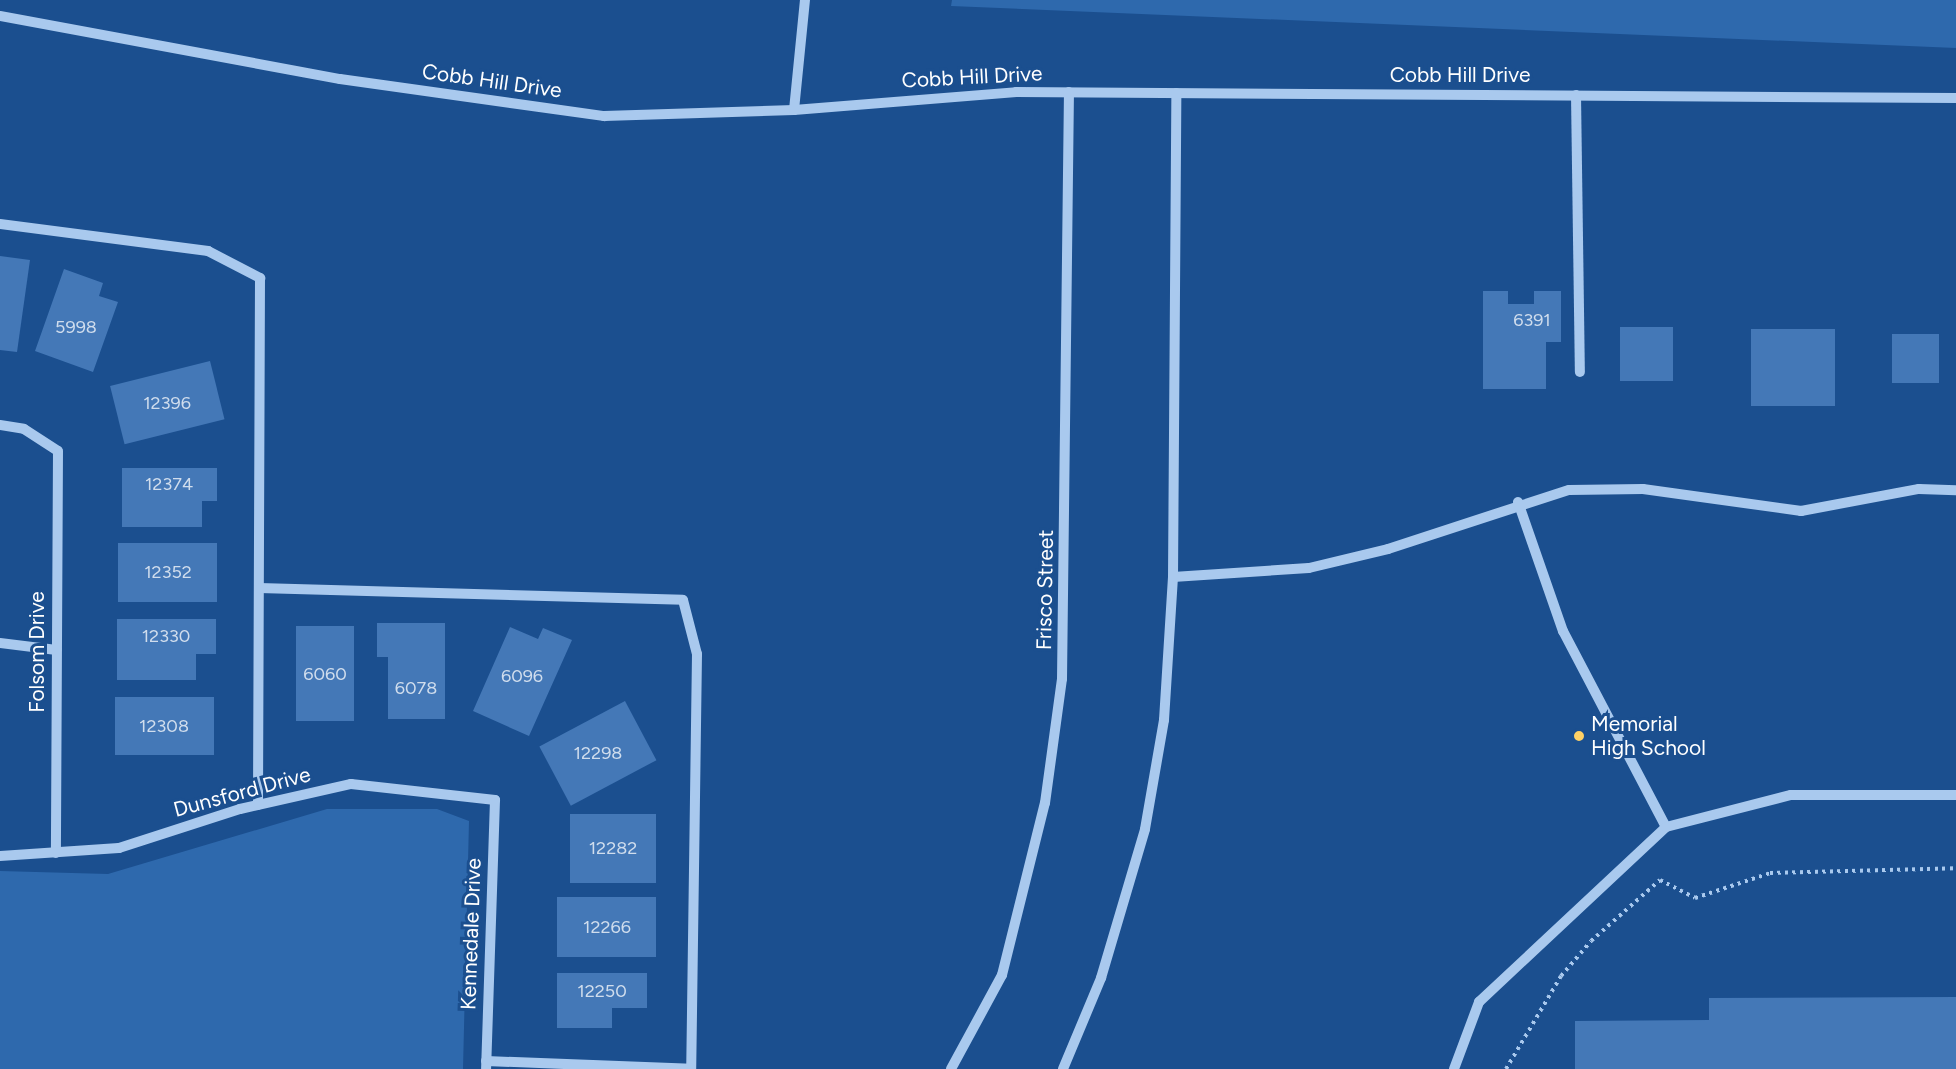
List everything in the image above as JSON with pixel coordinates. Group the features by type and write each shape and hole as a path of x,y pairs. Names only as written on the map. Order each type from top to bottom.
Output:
{"street":[{"path":"794,110 805,0"},
{"name":"Cobb Hill Drive","path":"0,16 340,80 604,116 794,110 1069,92 1956,98"},
{"name":"Frisco Street","path":"951,1069 1002,975 1045,803 1062,679 1069,92"},
{"path":"1063,1069 1101,978 1145,829 1164,720 1173,577 1176,93"},
{"path":"1576,95 1580,372"},
{"path":"0,224 208,251 260,278 258,805"},
{"name":"Folsom Drive","path":"0,425 24,429 58,451 56,853"},
{"path":"1173,577 1309,568 1388,549 1518,502 1569,490 1643,489 1801,511 1919,489 1956,490"},
{"path":"1518,502 1563,631 1666,827"},
{"path":"259,588 683,600 698,654 691,1069 486,1065"},
{"path":"0,643 57,650"},
{"name":"Dunsford Drive","path":"0,856 119,848 258,805 351,784 495,800"},
{"path":"1454,1069 1479,1002 1666,827 1791,795 1956,795"},
{"name":"Kennedale Drive","path":"486,1065 495,800"}],"path":[{"path":"1506,1069 1561,976 1591,941 1660,880 1695,898 1770,873 1956,868"}],"shaded area":[{"path":"952,0 1956,0 1956,48 951,6"},
{"path":"327,809 437,809 469,821 463,1069 0,1069 0,871 108,874"}],"building":[{"path":"0,256 30,260 17,352 0,350"},
{"path":"64,269 103,283 99,296 118,302 93,372 35,351"},
{"path":"1483,291 1508,291 1508,304 1534,304 1534,291 1561,291 1561,342 1546,342 1546,389 1483,389"},
{"path":"1620,327 1673,327 1673,381 1620,381"},
{"path":"1751,329 1835,329 1835,406 1751,406"},
{"path":"1892,334 1939,334 1939,383 1892,383"},
{"path":"210,361 225,419 125,444 110,386"},
{"path":"122,468 217,468 217,501 202,501 202,527 122,527"},
{"path":"118,543 217,543 217,602 118,602"},
{"path":"117,619 216,619 216,654 196,654 196,680 117,680"},
{"path":"377,623 445,623 445,719 388,719 388,657 377,657"},
{"path":"296,626 354,626 354,721 296,721"},
{"path":"510,627 538,639 543,628 572,640 529,736 473,711"},
{"path":"115,697 214,697 214,755 115,755"},
{"path":"625,701 656,760 571,806 539,747"},
{"path":"570,814 656,814 656,883 570,883"},
{"path":"557,897 656,897 656,957 557,957"},
{"path":"557,973 647,973 647,1008 612,1008 612,1028 557,1028"},
{"path":"1956,997 1956,1069 1575,1069 1575,1021 1709,1020 1709,998"}],"place":[{"name":"Memorial High School","path":"1579,736"}]}
